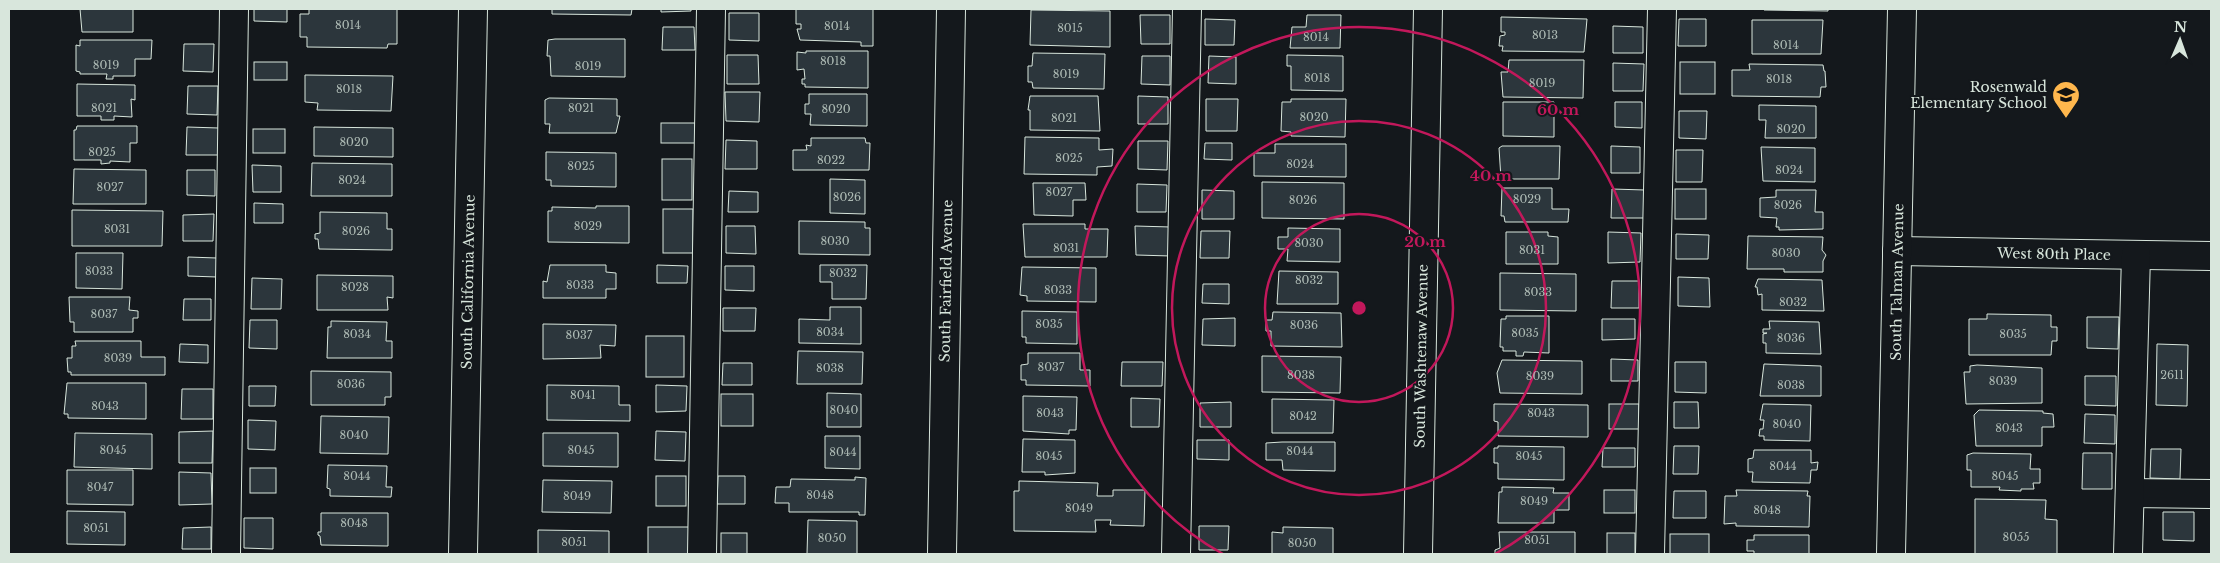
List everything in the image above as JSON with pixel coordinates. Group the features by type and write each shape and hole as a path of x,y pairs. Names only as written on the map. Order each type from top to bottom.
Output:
{"street":[{"path":"226,554 234,9"},
{"name":"South California Avenue","path":"463,554 473,9"},
{"path":"702,554 711,9"},
{"name":"South Fairfield Avenue","path":"942,554 951,9"},
{"path":"1176,554 1187,9"},
{"name":"South Washtenaw Avenue","path":"1418,554 1428,9"},
{"path":"1650,554 1662,9"},
{"name":"South Talman Avenue","path":"1892,554 1902,9"},
{"name":"West 80th Place","path":"1897,251 2211,256"},
{"path":"2128,554 2136,255"},
{"path":"2130,493 2211,494"}],"building":[{"path":"80,9 133,9 133,32 82,32"},
{"path":"254,9 287,9 287,22 254,21"},
{"path":"309,9 397,9 397,44 388,44 387,48 307,47 307,37 300,37 300,14 309,14"},
{"path":"552,9 632,9 631,15 552,14"},
{"path":"661,9 691,9 691,11 661,12"},
{"path":"796,9 873,9 873,46 861,46 861,42 800,40 797,29 801,29 801,24 796,24"},
{"path":"1828,9 1828,11 1764,10"},
{"path":"1031,10 1110,11 1110,47 1030,45"},
{"path":"729,13 759,13 759,41 729,40"},
{"path":"1140,15 1170,15 1170,44 1141,44"},
{"path":"1307,15 1341,15 1340,48 1290,48 1292,27 1306,27"},
{"path":"1501,17 1587,19 1584,52 1502,51 1503,46 1499,46 1500,36 1505,35 1505,32 1501,32"},
{"path":"1205,19 1235,20 1234,45 1205,45"},
{"path":"1679,19 1706,19 1706,46 1678,46"},
{"path":"1752,20 1823,20 1821,54 1752,54"},
{"path":"1613,26 1643,27 1643,53 1613,53"},
{"path":"663,27 694,27 695,50 662,50"},
{"path":"625,39 625,77 551,76 550,56 547,56 548,40"},
{"path":"80,40 152,40 151,59 135,59 135,76 113,76 113,79 106,79 107,74 80,74 80,72 76,71 76,45 80,46"},
{"path":"184,44 214,44 213,72 183,71"},
{"path":"806,51 868,51 868,88 805,87 805,84 802,84 802,79 805,79 804,69 797,70 797,52 806,53"},
{"path":"1033,53 1105,54 1104,89 1033,88 1032,82 1028,82 1028,66 1032,66"},
{"path":"727,55 758,55 759,84 727,84"},
{"path":"1287,55 1343,56 1343,91 1291,90 1291,66 1287,66"},
{"path":"1142,56 1170,56 1170,85 1141,84"},
{"path":"1209,56 1236,57 1236,84 1208,83"},
{"path":"1509,60 1584,60 1583,98 1503,97 1501,72 1508,72"},
{"path":"254,62 287,62 287,80 254,80"},
{"path":"1680,62 1715,62 1715,94 1680,94"},
{"path":"1613,63 1644,64 1643,91 1613,91"},
{"path":"1749,64 1823,65 1826,87 1821,87 1820,97 1732,96 1732,70 1750,70"},
{"path":"305,75 393,76 391,111 317,110 318,103 305,102"},
{"path":"77,84 135,85 135,100 131,99 132,117 114,116 114,120 101,120 101,116 77,116"},
{"path":"188,86 218,86 217,115 187,114"},
{"path":"725,92 760,92 759,122 726,121"},
{"path":"809,94 867,94 867,126 810,125 811,114 805,114 805,104 809,104"},
{"path":"1030,96 1098,96 1100,131 1030,130 1030,110 1028,110"},
{"path":"1138,96 1168,97 1168,124 1138,124"},
{"path":"549,98 617,99 617,116 620,116 616,133 549,133 550,124 545,124 545,100"},
{"path":"1206,99 1238,99 1237,131 1206,131"},
{"path":"1291,99 1346,99 1345,137 1291,136 1291,132 1281,131 1282,102 1291,102"},
{"path":"1503,102 1554,102 1554,137 1503,136"},
{"path":"1615,102 1642,102 1642,128 1615,127"},
{"path":"1759,105 1816,106 1816,138 1765,138 1766,120 1759,120"},
{"path":"1679,111 1707,111 1706,139 1679,138"},
{"path":"661,123 695,123 695,143 661,143"},
{"path":"77,126 137,126 137,143 130,143 130,162 110,161 110,163 101,164 101,160 74,160 74,130 76,130"},
{"path":"187,127 219,128 218,155 186,155"},
{"path":"314,127 393,128 393,157 314,156"},
{"path":"253,129 285,129 285,153 253,153"},
{"path":"1025,137 1099,138 1099,150 1113,149 1112,166 1097,167 1097,175 1024,174"},
{"path":"811,138 865,138 866,143 870,143 869,170 793,170 793,150 807,150 806,145 811,146"},
{"path":"726,140 757,141 757,169 725,169"},
{"path":"1138,141 1168,141 1167,170 1138,169"},
{"path":"1205,143 1232,143 1232,160 1204,159"},
{"path":"1275,144 1346,144 1346,177 1254,176 1254,153 1275,153"},
{"path":"1502,146 1560,146 1559,179 1501,179 1499,148"},
{"path":"1611,146 1640,147 1640,173 1611,173"},
{"path":"1761,147 1815,148 1815,182 1763,181"},
{"path":"1676,150 1703,150 1702,182 1676,182"},
{"path":"546,152 616,153 616,187 551,186 551,180 546,180"},
{"path":"662,159 692,159 692,200 662,200"},
{"path":"312,163 392,164 392,196 311,196"},
{"path":"252,165 281,166 281,192 253,192"},
{"path":"74,169 146,170 146,204 73,204"},
{"path":"187,170 215,170 215,196 187,195"},
{"path":"830,179 865,180 865,214 830,213"},
{"path":"1262,182 1344,183 1344,219 1262,218"},
{"path":"1033,183 1085,183 1086,200 1073,200 1073,216 1034,215"},
{"path":"1137,184 1167,185 1166,212 1137,212"},
{"path":"1502,188 1552,188 1552,209 1569,209 1568,222 1505,222 1504,216 1501,216"},
{"path":"1612,189 1645,190 1644,218 1611,218"},
{"path":"1675,189 1706,189 1706,219 1675,219"},
{"path":"1202,190 1234,191 1234,219 1202,219"},
{"path":"1776,190 1816,190 1815,212 1823,212 1823,229 1779,230 1779,227 1776,227 1777,218 1760,217 1760,198 1776,197"},
{"path":"729,191 758,192 758,212 728,212"},
{"path":"254,203 283,204 283,223 254,223"},
{"path":"596,206 629,206 629,243 548,242 548,211 552,211 552,207 596,208"},
{"path":"663,209 693,209 693,253 663,253"},
{"path":"72,210 163,211 162,246 72,246"},
{"path":"320,212 387,213 387,229 392,229 392,250 319,249 318,239 315,239 315,234 320,233"},
{"path":"214,214 213,241 183,241 183,215"},
{"path":"799,221 865,222 865,228 870,228 870,255 799,254"},
{"path":"1023,224 1085,224 1085,229 1108,229 1107,257 1025,257"},
{"path":"726,226 755,226 756,254 726,253"},
{"path":"1135,226 1171,227 1171,256 1136,255"},
{"path":"1288,228 1340,229 1340,262 1287,261 1288,249 1278,249 1278,237 1288,237"},
{"path":"1201,231 1230,231 1229,258 1200,258"},
{"path":"1506,232 1548,232 1548,236 1558,237 1558,264 1506,264"},
{"path":"1608,232 1641,233 1640,262 1608,263"},
{"path":"1676,234 1709,235 1708,259 1676,259"},
{"path":"1748,236 1823,237 1822,250 1826,255 1823,261 1823,272 1784,272 1784,269 1747,269"},
{"path":"76,253 123,253 122,289 76,288"},
{"path":"188,257 217,258 217,277 188,276"},
{"path":"550,265 606,265 606,272 616,273 616,289 606,289 606,298 543,298 543,281 547,282"},
{"path":"657,265 688,266 687,283 657,283"},
{"path":"820,265 867,265 866,299 832,299 832,282 820,282"},
{"path":"725,266 754,266 754,291 725,290"},
{"path":"1022,267 1096,268 1096,302 1027,301 1027,296 1020,295"},
{"path":"1279,271 1338,272 1338,304 1277,304"},
{"path":"1500,273 1576,274 1576,311 1500,310"},
{"path":"317,275 393,276 393,298 387,297 388,310 317,310"},
{"path":"1678,277 1709,278 1710,307 1678,306"},
{"path":"252,278 282,279 281,309 251,309"},
{"path":"1758,279 1822,280 1824,311 1762,310 1762,294 1758,295 1757,287 1755,287"},
{"path":"1612,281 1639,281 1639,308 1611,308"},
{"path":"1203,284 1229,284 1229,304 1202,303"},
{"path":"69,297 130,297 129,310 138,311 138,318 133,318 133,332 74,332 74,322 70,322"},
{"path":"184,299 211,299 211,320 183,320"},
{"path":"830,307 861,307 861,344 799,343 799,319 830,320"},
{"path":"723,308 756,308 755,331 723,331"},
{"path":"1022,311 1077,312 1077,344 1026,343 1026,337 1022,337"},
{"path":"1273,312 1341,313 1342,347 1271,346 1271,331 1266,331 1266,320 1272,320"},
{"path":"1987,314 2051,315 2051,327 2057,327 2057,341 2052,341 2051,355 1969,355 1969,319 1987,319"},
{"path":"1506,316 1549,316 1549,353 1524,352 1523,356 1516,356 1516,351 1503,351 1503,347 1500,347 1501,319 1506,319"},
{"path":"2087,317 2119,317 2118,349 2087,348"},
{"path":"1235,318 1235,346 1202,345 1203,319"},
{"path":"1602,319 1635,319 1635,339 1602,340"},
{"path":"250,320 277,320 277,349 249,348"},
{"path":"331,321 387,322 386,341 392,341 392,358 327,358 328,327 331,327"},
{"path":"1769,321 1819,322 1821,354 1766,353 1766,343 1763,343 1763,334 1767,333 1763,333 1763,329 1770,329"},
{"path":"543,324 616,325 615,346 600,345 601,358 543,359"},
{"path":"646,336 684,336 684,377 646,377"},
{"path":"75,341 141,341 141,357 165,357 165,375 71,375 71,372 68,372 67,358 72,358 72,346 76,346"},
{"path":"180,344 208,345 208,363 179,362"},
{"path":"2157,344 2188,345 2187,406 2156,405"},
{"path":"798,351 863,352 862,384 797,384"},
{"path":"1028,353 1080,353 1080,370 1090,370 1090,386 1026,385 1026,380 1021,380 1021,365 1028,364"},
{"path":"1262,356 1341,357 1340,393 1262,392"},
{"path":"1611,359 1638,360 1638,381 1611,381"},
{"path":"1502,360 1582,361 1582,394 1500,393 1497,373"},
{"path":"1122,362 1163,362 1162,386 1121,386"},
{"path":"1675,362 1706,362 1706,393 1675,392"},
{"path":"723,363 752,363 752,385 722,385"},
{"path":"1764,364 1821,366 1821,396 1760,396"},
{"path":"1970,366 2042,368 2042,403 1966,404 1964,372 1970,372"},
{"path":"311,371 391,372 391,397 385,397 385,405 311,405"},
{"path":"2085,376 2116,376 2116,406 2085,405"},
{"path":"67,383 146,383 146,419 68,418 68,414 64,414"},
{"path":"547,385 619,386 619,405 630,405 630,421 547,420"},
{"path":"656,385 687,386 686,411 656,412"},
{"path":"249,386 276,386 275,406 249,406"},
{"path":"182,389 213,389 213,419 181,419"},
{"path":"827,393 861,394 861,427 827,427"},
{"path":"721,394 753,394 753,426 721,426"},
{"path":"1023,396 1077,397 1076,430 1069,430 1069,434 1023,431"},
{"path":"1131,398 1160,399 1159,427 1131,427"},
{"path":"1272,399 1334,400 1333,433 1272,433"},
{"path":"1231,402 1231,427 1200,427 1200,403"},
{"path":"1674,402 1698,402 1699,428 1674,428"},
{"path":"1494,404 1588,405 1588,437 1498,436 1498,422 1494,421"},
{"path":"1609,404 1639,404 1639,429 1609,429"},
{"path":"1763,404 1811,405 1810,441 1764,440 1764,436 1759,436 1760,429 1763,429 1764,420 1760,420"},
{"path":"1979,410 2043,411 2043,413 2053,414 2054,427 2042,427 2042,446 1976,446 1974,415"},
{"path":"2085,414 2115,415 2115,444 2084,443"},
{"path":"321,416 389,417 388,454 320,453"},
{"path":"248,420 276,421 275,450 248,449"},
{"path":"213,431 212,463 179,463 179,432"},
{"path":"656,431 686,432 685,461 655,460"},
{"path":"75,433 152,434 152,469 74,467"},
{"path":"543,433 618,433 618,467 543,466"},
{"path":"825,436 860,436 860,469 825,468"},
{"path":"1023,439 1075,440 1075,473 1045,475 1045,472 1022,472"},
{"path":"1197,440 1229,440 1229,460 1197,459"},
{"path":"1335,442 1335,471 1283,470 1282,460 1266,460 1266,443"},
{"path":"1498,446 1564,447 1564,480 1498,479 1498,463 1494,463 1494,448 1498,448"},
{"path":"1674,446 1699,446 1698,474 1673,474"},
{"path":"1603,448 1635,448 1635,467 1602,467"},
{"path":"2151,449 2181,449 2180,479 2150,478"},
{"path":"1754,450 1811,450 1811,463 1818,462 1817,470 1811,470 1810,483 1752,482 1753,472 1748,472 1748,459 1753,458"},
{"path":"1973,453 2031,454 2030,469 2040,469 2040,483 2033,483 2034,489 2021,489 2021,491 1999,490 2000,487 1971,487 1971,470 1967,470 1967,455"},
{"path":"2083,453 2112,453 2112,489 2082,489"},
{"path":"328,465 387,466 386,487 392,487 391,497 330,496 330,489 327,488"},
{"path":"250,468 276,468 276,493 250,493"},
{"path":"67,470 133,470 133,505 67,504"},
{"path":"179,472 211,473 212,504 179,505"},
{"path":"656,476 686,476 686,506 656,506"},
{"path":"718,476 745,476 745,504 717,504"},
{"path":"855,477 866,478 865,515 859,515 859,512 789,512 789,503 775,503 776,487 790,487 791,479 855,480"},
{"path":"543,480 612,481 611,513 542,512"},
{"path":"1019,481 1098,483 1097,496 1113,496 1113,490 1145,490 1144,526 1110,525 1111,520 1095,520 1096,532 1014,531 1014,491 1019,491"},
{"path":"1502,487 1554,488 1553,493 1569,493 1569,510 1554,510 1554,523 1498,523 1499,492 1502,492"},
{"path":"1604,490 1635,490 1635,513 1604,513"},
{"path":"1736,490 1808,491 1807,496 1810,496 1809,527 1736,526 1736,523 1724,524 1725,496 1737,496"},
{"path":"1674,491 1706,491 1706,518 1673,518"},
{"path":"1975,499 2046,500 2045,519 2057,520 2057,554 1975,554"},
{"path":"67,511 125,512 125,545 67,544"},
{"path":"2163,512 2194,512 2194,541 2163,540"},
{"path":"321,513 388,513 388,546 321,545 318,532 321,532"},
{"path":"244,518 273,518 273,549 244,548"},
{"path":"808,520 857,521 857,554 807,554"},
{"path":"1199,526 1229,526 1228,550 1199,550"},
{"path":"211,527 211,549 182,549 183,528"},
{"path":"648,527 690,527 690,554 648,554"},
{"path":"1283,527 1333,528 1333,554 1272,554 1272,532 1283,533"},
{"path":"538,530 609,531 609,554 538,554"},
{"path":"1499,532 1575,532 1575,554 1495,554 1495,550 1500,548"},
{"path":"721,533 747,533 747,554 721,554"},
{"path":"1607,533 1635,533 1635,554 1607,554"},
{"path":"1670,534 1709,534 1709,554 1670,554"},
{"path":"1754,535 1809,535 1809,554 1754,554 1754,551 1747,551 1747,540 1754,540"}],"place":[{"name":"Rosenwald Elementary School","path":"2066,119"}]}
